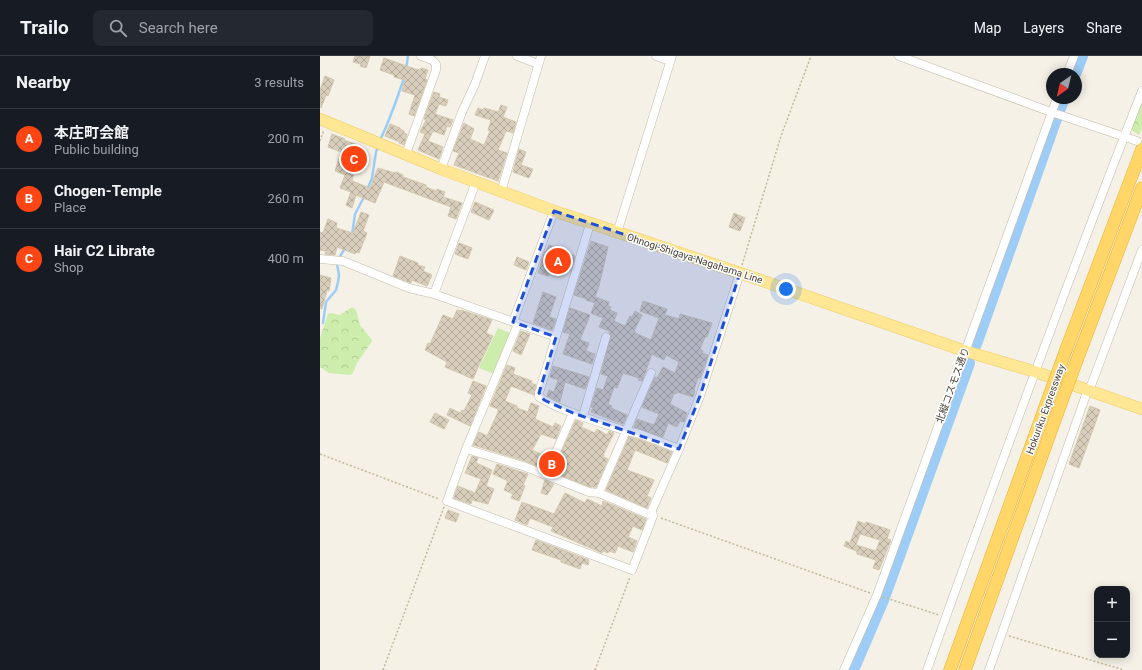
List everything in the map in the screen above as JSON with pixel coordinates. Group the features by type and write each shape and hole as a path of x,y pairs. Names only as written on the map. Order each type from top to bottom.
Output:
{"highway":[{"name":"Hokuriku Expressway","path":"950,670 1140,145"},
{"name":"Hokuriku Expressway","path":"965,670 1057,414 1142,188"}],"main road":[{"name":"Ohnogi-Shigaya-Nagahama Line","path":"324,121 441,169 590,224 740,273 965,351 1036,372 1142,410"}],"street":[{"path":"406,154 426,102 436,70 436,64 432,60 421,56"},
{"path":"441,169 485,56"},
{"path":"501,192 540,60 517,56"},
{"path":"617,233 671,59 656,56"},
{"path":"899,56 1055,113 1124,136 1140,145"},
{"path":"1069,68 1074,56"},
{"path":"927,670 1036,372 1142,91"},
{"name":"北縦コスモス通り","path":"844,670 877,595 965,351 1055,113 1056,104"},
{"path":"434,294 476,182"},
{"path":"554,211 515,323 447,502 632,570 653,516 652,510 679,449 700,396 740,273"},
{"path":"590,224 539,392 539,397 573,413 626,431 640,434 679,449"},
{"path":"989,670 1088,390 1142,250"},
{"path":"320,259 343,262 409,288 434,294 556,338"},
{"path":"583,416 606,337"},
{"path":"599,493 651,374"},
{"path":"556,452 573,413"},
{"path":"466,450 523,466 589,492 599,493 653,516"}],"path":[{"path":"740,273 781,136 811,56"},
{"path":"320,141 324,121"},
{"path":"320,454 447,502 383,670"},
{"path":"653,516 877,595"},
{"path":"595,670 632,570"},
{"path":"887,598 946,617"},
{"path":"1002,633 1124,670"}],"highlighted area":[{"path":"554,211 740,273 700,396 679,449 573,413 544,400 539,393 556,337 513,322"}],"green space":[{"path":"1142,98 1142,128 1139,135 1130,129"},
{"path":"352,307 356,310 360,325 372,340 371,343 357,363 353,373 350,375 329,373 320,367 320,338 328,314 331,313 340,315"},
{"path":"498,328 510,333 494,374 479,368"}],"building":[{"path":"355,56 370,56 366,68 360,66 361,64 353,62"},
{"path":"384,58 415,69 420,70 421,68 428,70 425,79 427,80 414,116 409,114 415,95 402,91 405,80 394,77 394,75 380,70"},
{"path":"325,76 334,80 328,96 326,95 321,108 320,90"},
{"path":"434,92 440,94 439,97 448,100 446,106 439,104 435,114 453,120 450,127 447,126 444,135 433,131 428,141 443,147 439,159 418,150 425,134 420,132 426,120 424,119"},
{"path":"501,105 507,107 503,117 516,122 513,133 506,131 498,150 507,153 498,181 454,165 459,153 453,151 464,123 474,129 470,139 484,145 490,131 488,130 491,120 475,115 478,108 498,112"},
{"path":"390,124 400,128 407,134 404,145 385,136"},
{"path":"332,134 355,144 350,156 357,158 352,181 370,188 378,168 396,172 403,175 403,177 426,185 426,187 436,191 437,189 445,192 443,197 462,203 456,219 448,216 451,207 384,182 375,203 356,195 352,208 346,205 351,192 340,188 345,175 335,171 341,152 328,147"},
{"path":"519,149 526,152 521,165 533,169 529,178 513,172"},
{"path":"475,202 494,210 489,220 471,212"},
{"path":"361,212 369,215 363,231 367,233 359,253 356,252 355,254 337,247 335,255 325,254 326,251 320,250 320,232 323,233 328,219 337,223 336,228 353,233"},
{"path":"734,213 745,218 740,231 729,227"},
{"path":"591,241 608,247 595,297 609,302 608,306 611,307 610,310 617,313 614,321 625,326 630,316 632,317 635,311 642,315 634,331 636,332 635,333 651,340 659,318 640,311 643,301 667,309 665,315 679,319 680,314 712,323 707,337 705,337 700,349 703,351 702,353 708,355 700,378 698,378 693,397 677,392 676,394 674,393 670,404 687,413 684,422 680,421 677,427 668,423 663,437 634,427 637,419 654,425 659,414 642,407 655,377 657,378 663,367 675,373 679,362 666,355 664,360 652,354 642,381 638,380 639,378 623,373 617,388 614,387 608,404 612,406 611,408 627,415 623,424 591,412 593,408 591,407 597,388 603,390 608,376 601,374 611,336 609,331 599,327 603,318 591,313 595,303 574,295"},
{"path":"459,243 472,248 468,259 455,254"},
{"path":"549,245 575,256 570,271 553,265 548,276 538,273 545,251 546,252"},
{"path":"400,256 425,267 423,271 432,275 427,286 412,280 411,283 393,276"},
{"path":"517,257 529,262 526,270 514,265"},
{"path":"320,275 331,278 329,291 327,290 322,309 320,308"},
{"path":"543,292 556,297 549,317 556,319 552,330 533,323"},
{"path":"570,308 590,315 580,340 589,343 586,351 595,354 592,364 563,354 570,334 563,332"},
{"path":"457,310 492,320 486,333 493,336 473,379 445,367 447,362 425,350 428,343 430,344 443,315 453,319"},
{"path":"521,331 530,334 521,355 513,351"},
{"path":"507,365 515,368 513,374 532,381 531,383 536,385 534,395 511,386 505,401 528,412 531,403 539,406 535,419 553,427 555,423 561,426 556,439 541,434 532,450 545,456 548,450 551,451 551,455 553,457 559,457 576,420 583,423 581,427 595,433 597,429 607,435 609,431 614,433 603,455 603,457 608,459 596,487 590,487 525,461 473,445 479,432 487,436 498,412 498,409 490,406"},
{"path":"553,366 589,377 585,389 565,382 560,402 547,396 549,390 554,392 558,380 550,377"},
{"path":"473,381 486,386 470,426 447,415 450,408 460,413 462,410 464,411 472,395 468,393"},
{"path":"1090,406 1100,410 1079,468 1069,464"},
{"path":"435,413 449,420 444,429 430,422"},
{"path":"629,437 672,452 667,463 635,450 627,470 654,480 647,496 651,498 647,508 606,490"},
{"path":"472,456 478,458 476,463 492,470 486,486 494,489 488,504 472,500 471,504 454,498 458,486 475,493 481,479 465,473"},
{"path":"497,464 528,474 523,485 525,486 519,501 511,498 513,494 504,490 508,481 493,474"},
{"path":"545,480 554,484 547,495 541,493"},
{"path":"565,493 585,503 587,499 602,506 603,501 646,519 642,530 633,526 628,537 637,541 633,552 618,546 615,553 603,551 602,553 551,531 553,527 530,518 527,525 515,520 522,502 554,514"},
{"path":"448,510 459,514 456,522 445,518"},
{"path":"858,521 865,524 866,522 890,530 887,539 891,540 879,570 873,568 876,560 857,554 856,551 844,546 846,541 850,543","holes":["860,534 880,540 876,551 856,545"]},
{"path":"536,540 589,560 588,565 582,563 580,569 561,562 561,560 532,550"}],"waterway":[{"path":"406,69 408,56"},
{"path":"1076,68 1081,56"},
{"path":"380,140 404,78"},
{"path":"975,344 1061,104"},
{"path":"367,190 372,178 378,147"},
{"path":"352,235 355,214 364,197"},
{"path":"339,258 345,248"},
{"path":"323,323 326,302 336,290 338,282 339,275 337,264"},
{"path":"852,670 882,600 968,363"}],"place":[{"name":"Hair C2 Librate","path":"354,159"},
{"name":"本庄町会館","path":"558,261"},
{"name":"Chogen-Temple","path":"552,464"}]}
